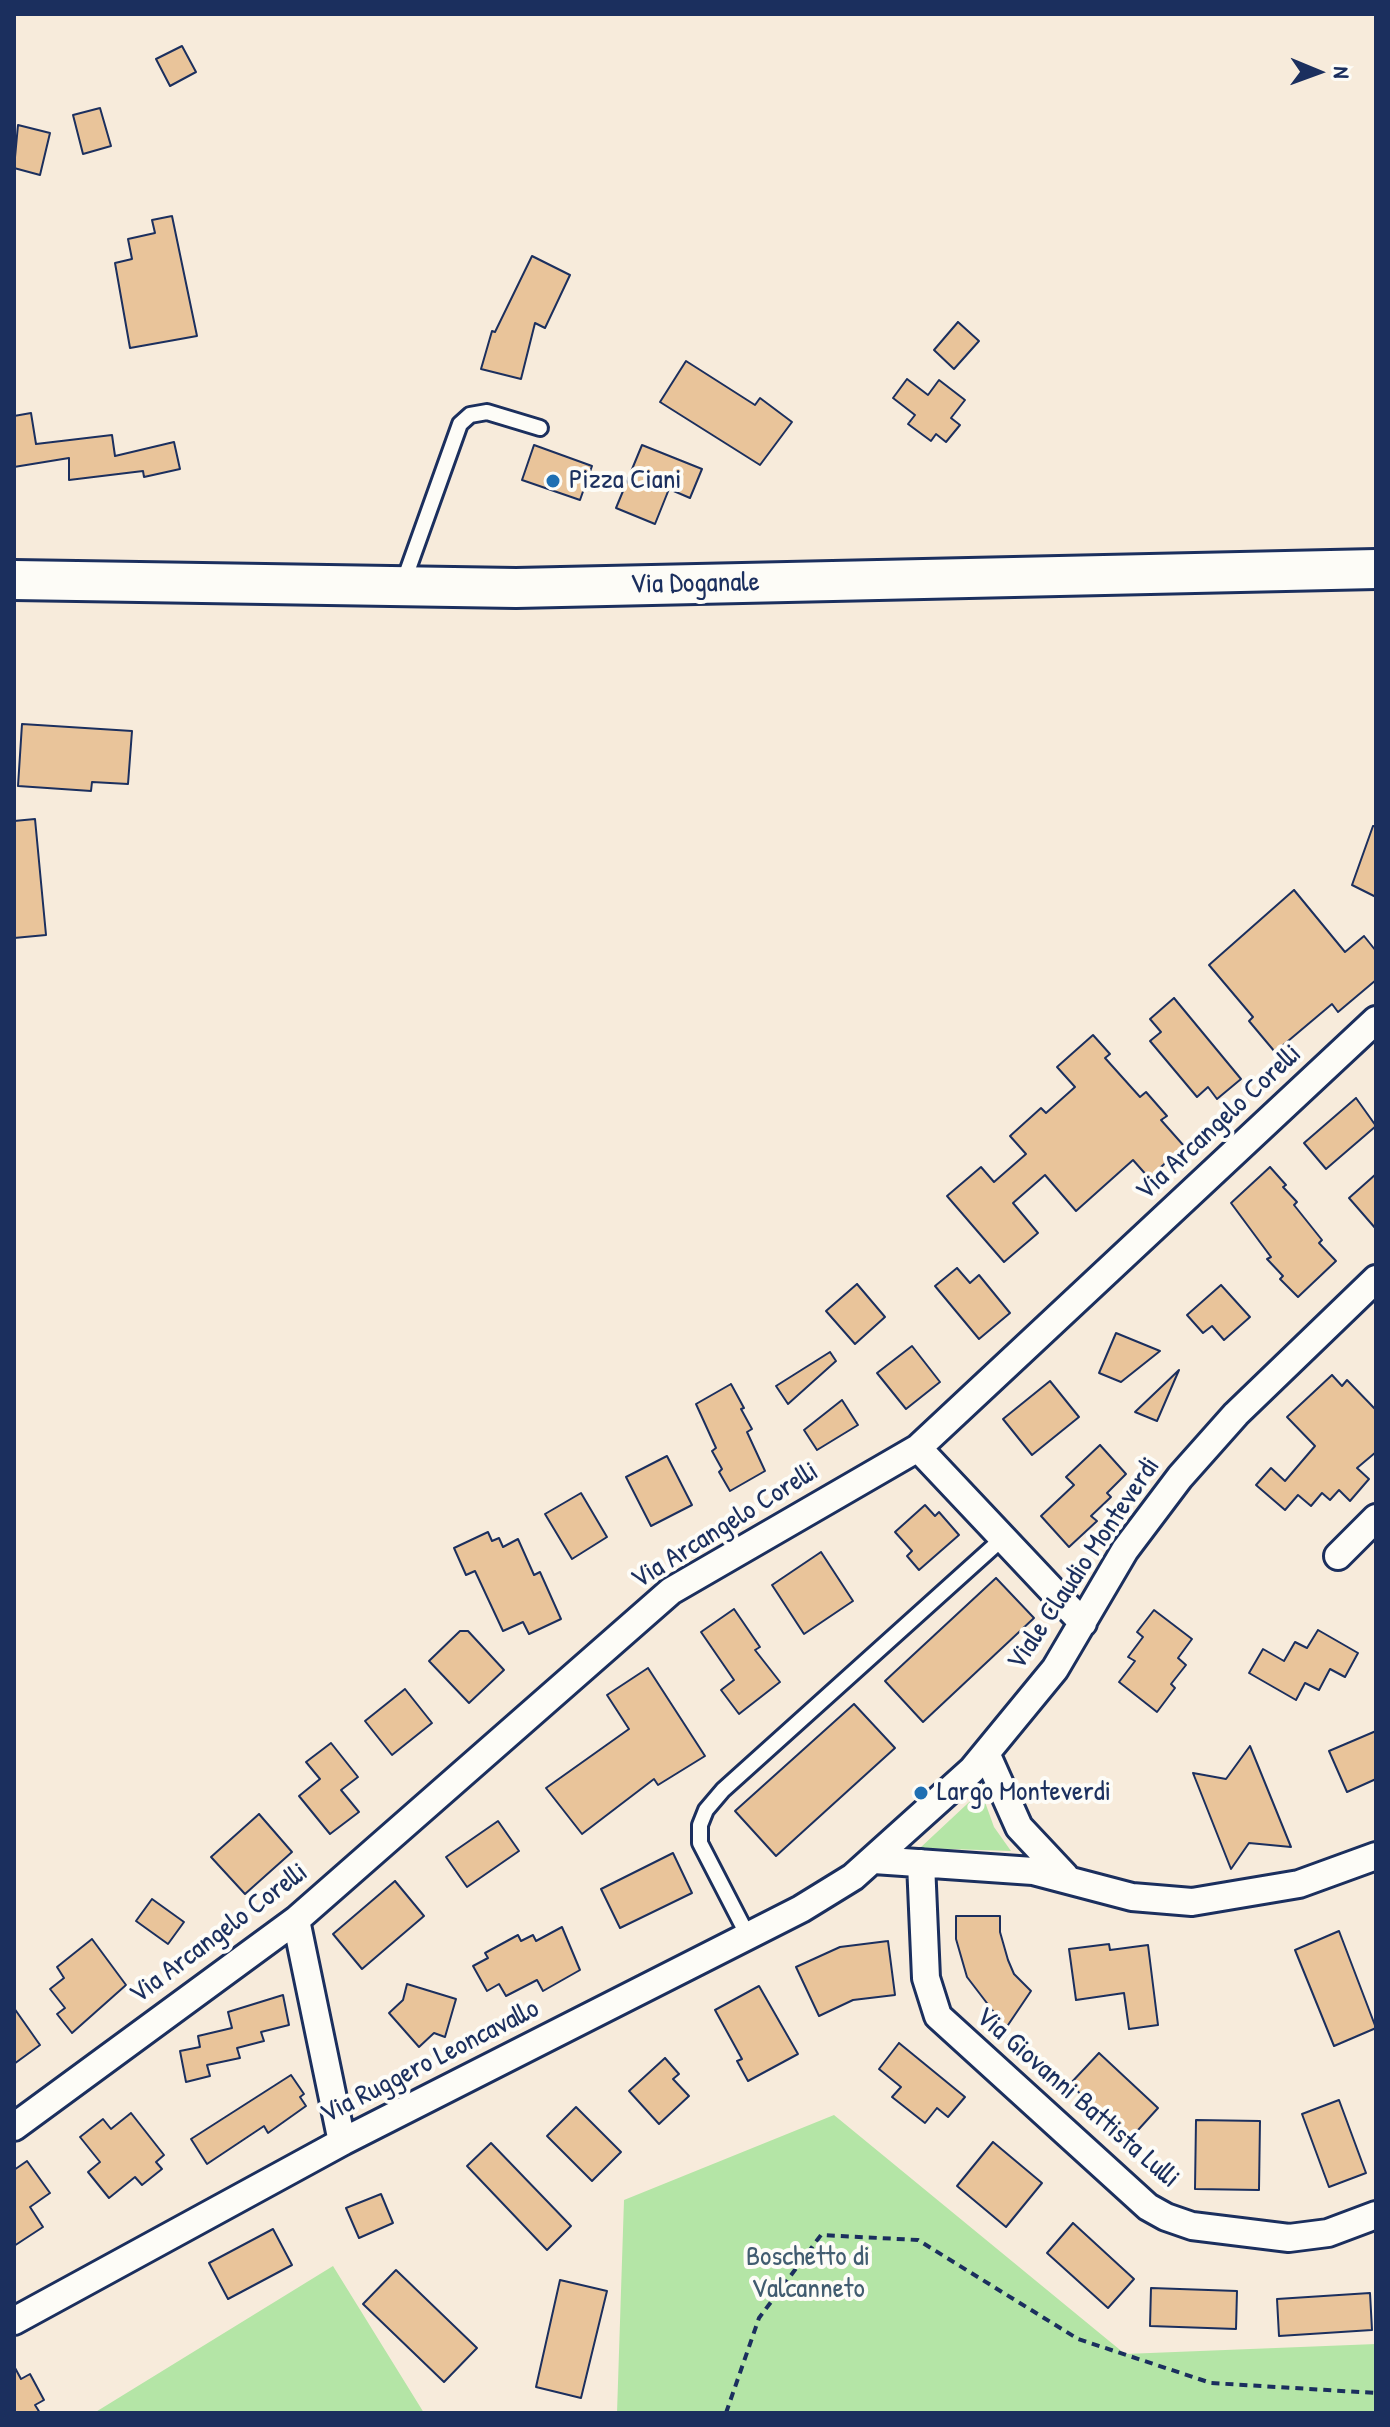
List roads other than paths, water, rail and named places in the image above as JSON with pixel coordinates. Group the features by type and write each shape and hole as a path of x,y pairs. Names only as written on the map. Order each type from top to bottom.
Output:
{"main road":[{"name":"Via Doganale","path":"14,580 516,588 1376,569"}],"street":[{"name":"Via Arcangelo Corelli","path":"14,2127 296,1920 660,1600 693,1577 918,1448 1376,1020"},
{"name":"Viale Claudio Monteverdi","path":"874,1860 986,1753 1049,1677 1125,1550 1193,1461 1236,1414 1376,1279"},
{"path":"918,1448 1083,1623"},
{"path":"1338,1556 1376,1518"},
{"path":"986,1753 1019,1827 1065,1876"},
{"path":"874,1860 1016,1869 1065,1876 1132,1897 1166,1902 1212,1901 1299,1884 1376,1856"},
{"name":"Via Ruggero Leoncavallo","path":"14,2321 342,2142 827,1895 874,1860"},
{"name":"Via Giovanni Battista Lulli","path":"921,1863 926,1978 938,2016 1148,2207 1192,2226 1289,2238 1328,2233 1376,2215"},
{"path":"296,1920 342,2142"}],"lane":[{"path":"402,586 460,424 470,415 487,412 540,428"},
{"path":"748,1936 700,1843 700,1825 706,1810 723,1790 1003,1538"}],"place":[{"name":"Pizza Ciani","path":"553,481"},
{"name":"Largo Monteverdi","path":"921,1793"}],"park label":[{"name":"Boschetto di Valcanneto","path":"808,2274"}]}
